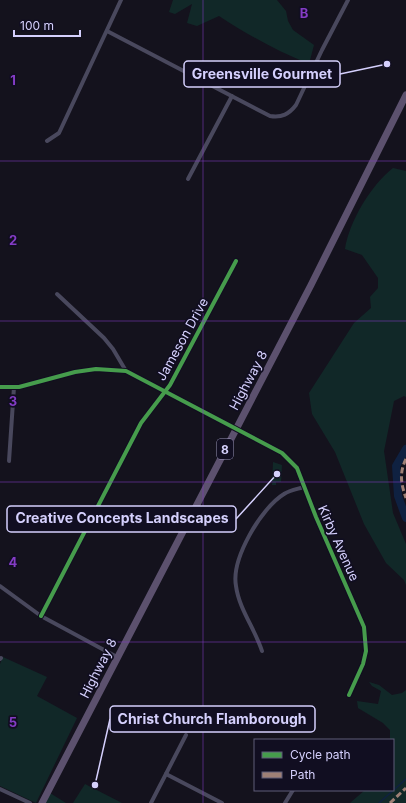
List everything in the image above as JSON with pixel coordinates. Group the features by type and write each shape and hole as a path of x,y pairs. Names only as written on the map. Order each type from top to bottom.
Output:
{"main road":[{"name":"Highway 8","path":"42,803 311,285 406,95"}],"street":[{"path":"47,141 59,133 121,0"},
{"path":"107,31 270,116 284,116 296,105 348,0"},
{"path":"188,179 232,96"},
{"name":"Jameson Drive","path":"41,616 141,424 170,385 236,261"},
{"path":"56,294 104,338 113,349 126,371"},
{"path":"0,387 35,384 75,372 96,369 126,371"},
{"name":"Kirby Avenue","path":"126,371 282,452 297,468 319,524 358,608 364,627 366,650 363,664 349,695"},
{"path":"10,461 14,387"},
{"path":"262,651 241,604 235,585 236,566 248,538 273,503 284,494 304,487"},
{"path":"0,586 41,616 117,657"},
{"path":"151,803 186,735"},
{"path":"166,774 222,803"},
{"path":"0,789 30,803"},
{"path":"285,803 292,791"}],"green space":[{"path":"173,0 277,0 286,11 288,21 293,30 314,45 309,64 263,42 219,16 197,26 187,23 192,4 175,14 169,12"},
{"path":"393,168 406,171 406,397 404,396 394,401 384,451 393,513 406,544 406,585 404,580 386,563 364,524 335,452 312,414 309,393 354,323 371,308 370,297 378,288 378,278 362,255 345,249 351,227 362,205 377,184"},
{"path":"273,462 282,465 281,482 276,482 276,485 272,485"},
{"path":"3,657 47,677 37,696 77,718 36,803 0,786 0,664"},
{"path":"369,682 379,685 392,695 402,693 406,690 406,803 350,803 364,791 394,791 394,739 390,739 390,730 383,723 358,708 357,701 378,704 381,691 372,686"},
{"path":"85,784 122,803 73,803"},
{"path":"50,793 66,803 45,803"}],"waterway":[{"path":"406,449 396,466 398,496 406,518"},
{"path":"394,790 406,779"},
{"path":"379,803 392,791"}],"marked path":[{"path":"406,459 402,469 403,488 406,498"},
{"path":"390,803 406,788"}],"cycle path":[{"path":"41,616 141,423 170,385 236,261"},
{"path":"0,387 19,387 75,372 96,369 126,371 282,453 297,468 316,517 364,627 366,651 363,664 349,695"}],"place":[{"name":"Greensville Gourmet","path":"387,64"},
{"name":"Creative Concepts Landscapes","path":"277,474"},
{"name":"Christ Church Flamborough","path":"95,785"}]}
